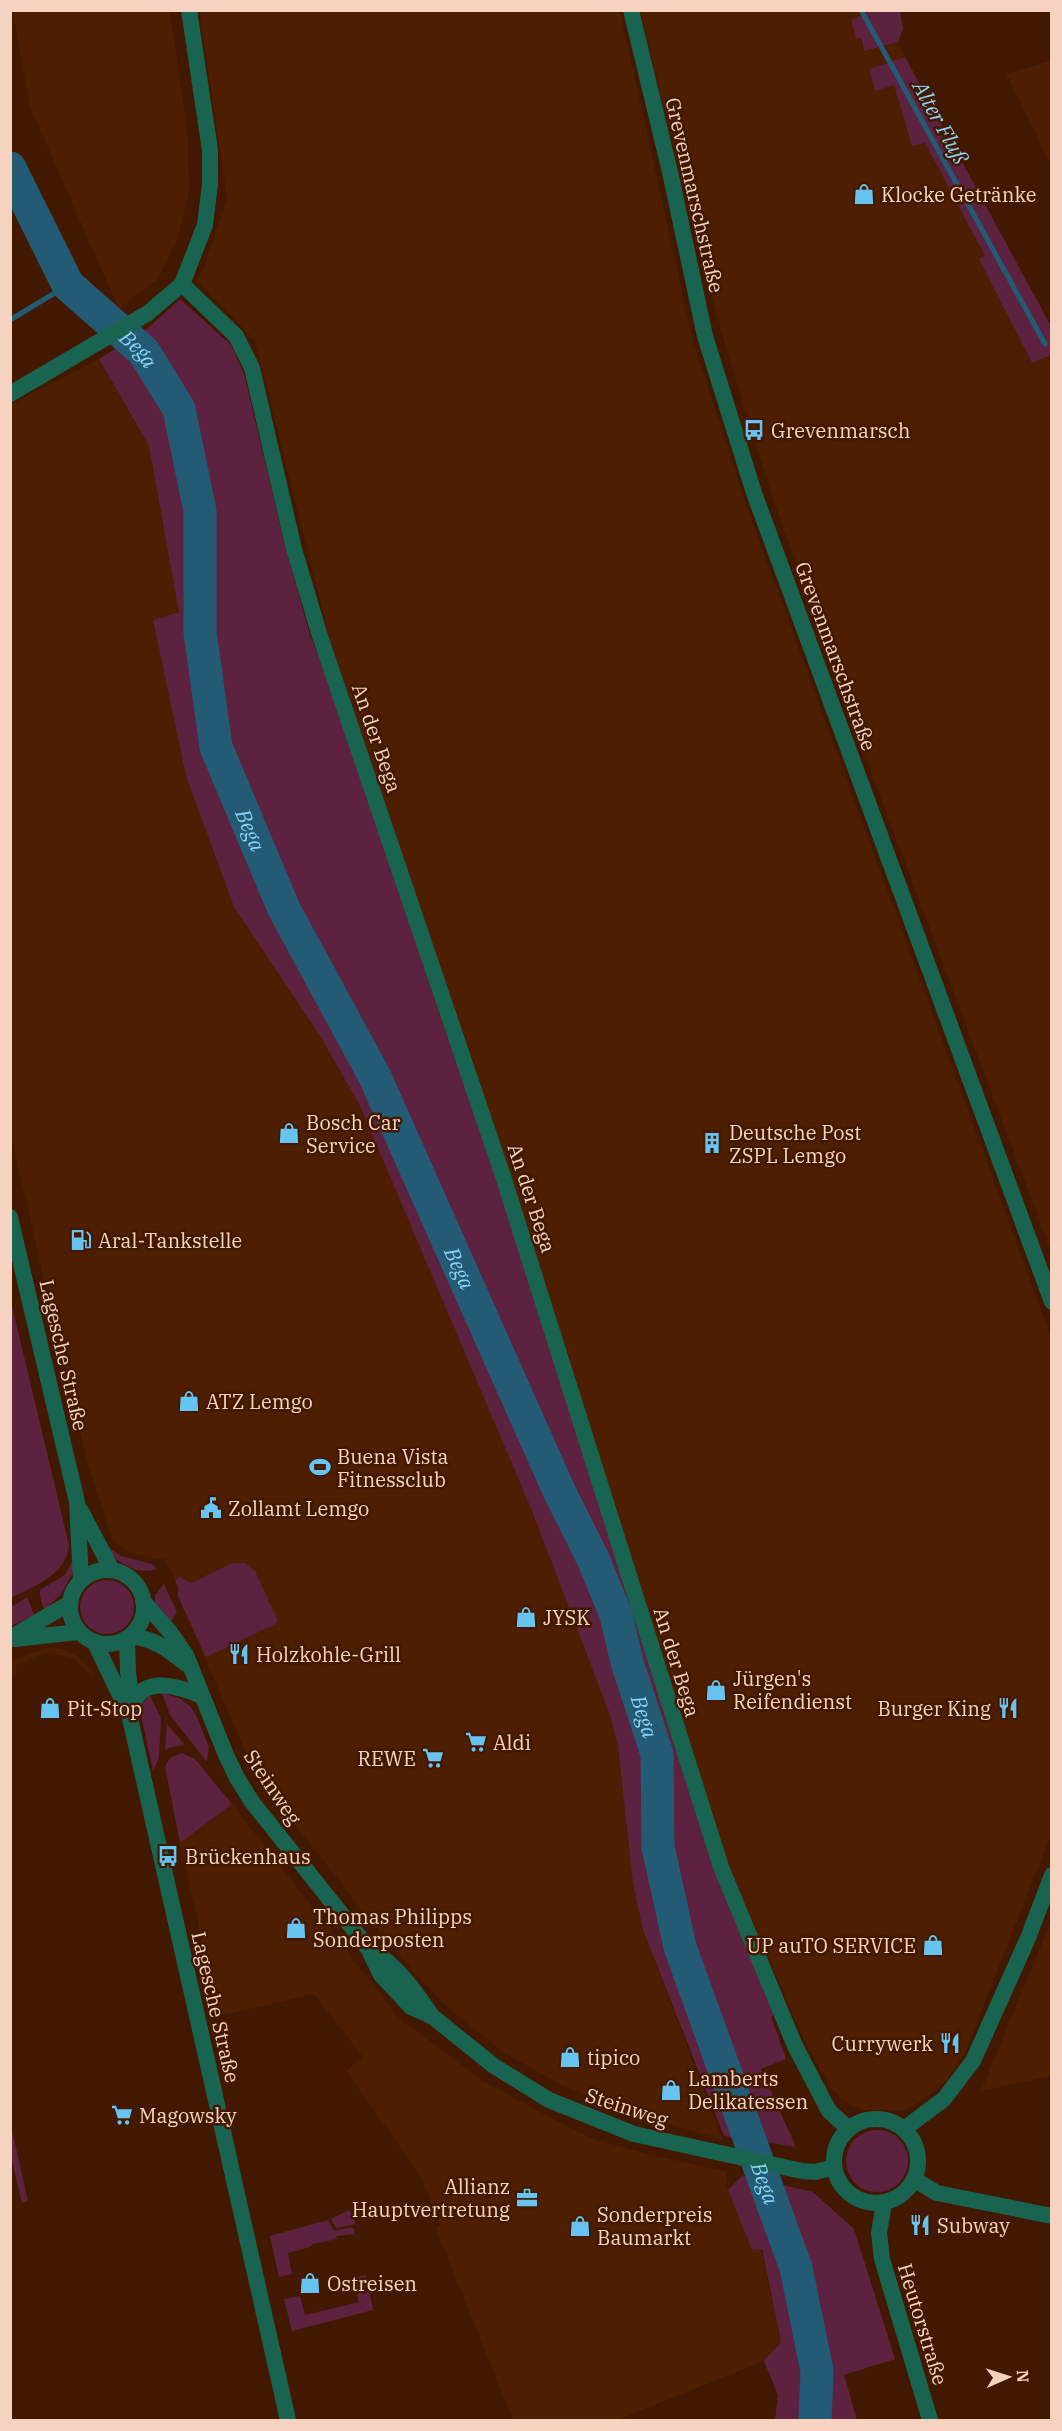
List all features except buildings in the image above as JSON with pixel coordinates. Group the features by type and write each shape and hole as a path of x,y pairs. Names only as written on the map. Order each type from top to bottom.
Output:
{"street":[{"path":"10,394 148,313 182,284 205,225 210,184 210,150 189,10"},
{"name":"Grevenmarschstraße","path":"631,10 670,172 705,336 754,493 1052,1302"},
{"name":"An der Bega","path":"182,284 236,336 252,368 294,549 319,633 503,1176 721,1867 795,2046 829,2111 849,2129"},
{"name":"Lagesche Straße","path":"10,1217 77,1502 81,1580"},
{"name":"Lagesche Straße","path":"77,1502 112,1570"},
{"path":"130,1638 142,1621 143,1601 140,1590 133,1580 112,1570 92,1573 81,1580 73,1591 70,1603 73,1624 78,1632 95,1643 107,1644 130,1638 151,1639 192,1668"},
{"name":"Steinweg","path":"143,1601 186,1654 226,1755 252,1802 369,1950 383,1957 418,1994 433,2017 494,2066 549,2100 634,2134 802,2171 816,2172 834,2167"},
{"path":"10,1638 70,1603"},
{"path":"10,1638 78,1632"},
{"name":"Lagesche Straße","path":"130,1638 128,1672 130,1708 288,2421"},
{"name":"Lagesche Straße","path":"95,1643 130,1708"},
{"path":"130,1708 142,1691 152,1686 183,1688 202,1696"},
{"path":"904,2129 944,2099 973,2061 1028,1938 1052,1875"},
{"path":"884,2119 904,2129 911,2137 918,2155 919,2164 915,2180 905,2193 884,2203 863,2202 853,2197 844,2189 834,2167 837,2146 849,2129 860,2122 884,2119"},
{"path":"915,2180 937,2193 1052,2216"},
{"name":"Heutorstraße","path":"884,2203 879,2233 882,2259 930,2421"}],"shaded area":[{"path":"873,10 900,11 903,29 898,42 864,51 861,38 856,39 851,20"},
{"path":"13,11 170,11 188,138 189,191 178,238 158,279 119,309 30,107"},
{"path":"199,11 620,11 693,342 747,508 1051,1337 1051,1834 965,2053 948,2079 922,2101 904,2110 860,2110 841,2099 831,2088 804,2040 729,1868 603,1467 329,636 255,341 197,280 204,267 227,197"},
{"path":"641,11 873,11 851,20 856,39 860,38 864,51 898,42 905,57 869,69 875,90 894,85 912,146 925,143 985,256 980,259 1032,363 1051,355 1051,1251 873,777 774,502 692,228"},
{"path":"905,57 1051,326 1051,355 1032,363 979,259 985,256 925,143 912,146 894,85 875,91 869,69"},
{"path":"1052,61 1051,165 1006,74"},
{"path":"180,299 231,345 244,374 286,550 310,635 338,707 775,2014 771,2017 786,2059 761,2069 796,2147 724,2136 643,1930 633,1883 618,1746 610,1715 532,1511 360,1106 320,1036 234,907 186,776 153,620 179,612 149,446 99,359 147,329"},
{"path":"99,359 149,446 180,613 153,620 186,776 234,907 320,1036 360,1106 532,1511 610,1715 618,1746 643,1930 723,2140 615,2108 562,2085 506,2054 449,2009 379,1931 263,1785 253,1769 178,1596 178,1587 164,1558 159,1560 130,1553 112,1539 87,1460 11,1136 10,405"},
{"path":"11,1302 69,1545 67,1556 56,1572 39,1584 11,1598"},
{"path":"106,1545 121,1556 152,1564 157,1569 142,1571 127,1566 114,1557"},
{"path":"72,1562 74,1570 62,1593 44,1610 40,1590 65,1575"},
{"path":"232,1563 245,1563 255,1571 278,1621 206,1657 178,1596 175,1580 180,1577 191,1583"},
{"path":"102,1580 112,1580 122,1584 130,1592 134,1607 130,1622 122,1630 112,1634 102,1634 92,1630 84,1622 80,1612 80,1602 84,1592 92,1584"},
{"path":"164,1584 177,1612 170,1623 155,1603 155,1595"},
{"path":"26,1598 34,1615 11,1626 11,1607"},
{"path":"46,1648 61,1649 75,1655 87,1665 95,1678 73,1659 52,1653 39,1655 16,1665 17,1674 11,1676 11,1661"},
{"path":"162,1693 179,1698 190,1706 196,1715 209,1747 207,1762 170,1715"},
{"path":"150,1696 161,1718 159,1758 153,1771 140,1710 143,1702"},
{"path":"167,1724 185,1745 165,1750"},
{"path":"182,1753 195,1759 232,1804 180,1843 165,1766 171,1757"},
{"path":"232,1804 404,2024 406,2023 484,2082 574,2130 596,2140 727,2172 726,2184 752,2250 761,2248 781,2342 764,2361 617,2420 513,2420 436,2228 440,2225 420,2175 346,2071 363,2057 314,1994 219,2016 180,1843"},
{"path":"1051,1921 1051,2076 981,2091"},
{"path":"11,2126 28,2201 22,2203 11,2157"},
{"path":"871,2130 883,2130 899,2139 906,2149 908,2161 906,2173 899,2183 883,2192 871,2192 860,2187 851,2178 846,2167 846,2155 851,2144 860,2135"},
{"path":"742,2176 813,2192 854,2229 895,2359 844,2375 857,2420 775,2420 778,2395 764,2361 781,2342 762,2249 752,2250 728,2190"},
{"path":"349,2210 356,2224 336,2228 331,2219"},
{"path":"328,2220 334,2231 353,2227 355,2234 336,2236 337,2239 288,2253 292,2274 279,2277 270,2236"},
{"path":"366,2275 373,2310 292,2331 284,2299 300,2296 305,2315 359,2302 353,2278"}],"waterway":[{"name":"Alter Fluß","path":"861,10 1045,344"},
{"name":"Bega","path":"10,168 68,285 144,352 179,409 200,511 200,632 216,747 284,909 375,1077 560,1493 593,1559 616,1615 627,1662 657,1754 658,1847 680,1947 796,2268 817,2371 815,2420"},
{"path":"10,320 68,285"}],"place":[{"name":"Klocke Getränke","path":"864,194"},
{"name":"Grevenmarsch","path":"754,430"},
{"name":"Bosch Car Service","path":"289,1133"},
{"name":"Deutsche Post ZSPL Lemgo","path":"712,1143"},
{"name":"Aral-Tankstelle","path":"81,1240"},
{"name":"ATZ Lemgo","path":"189,1401"},
{"name":"Buena Vista Fitnessclub","path":"320,1467"},
{"name":"Zollamt Lemgo","path":"211,1508"},
{"name":"JYSK","path":"526,1617"},
{"name":"Holzkohle-Grill","path":"239,1654"},
{"name":"Jürgen's Reifendienst","path":"716,1690"},
{"name":"Pit-Stop","path":"50,1708"},
{"name":"Burger King","path":"1008,1708"},
{"name":"Aldi","path":"476,1742"},
{"name":"REWE","path":"433,1758"},
{"name":"Brückenhaus","path":"168,1856"},
{"name":"Thomas Philipps Sonderposten","path":"296,1928"},
{"name":"UP auTO SERVICE","path":"933,1945"},
{"name":"Currywerk","path":"950,2043"},
{"name":"tipico","path":"570,2057"},
{"name":"Lamberts Delikatessen","path":"671,2090"},
{"name":"Magowsky","path":"122,2115"},
{"name":"Allianz Hauptvertretung","path":"527,2198"},
{"name":"Subway","path":"920,2225"},
{"name":"Sonderpreis Baumarkt","path":"580,2226"},
{"name":"Ostreisen","path":"310,2283"}]}
